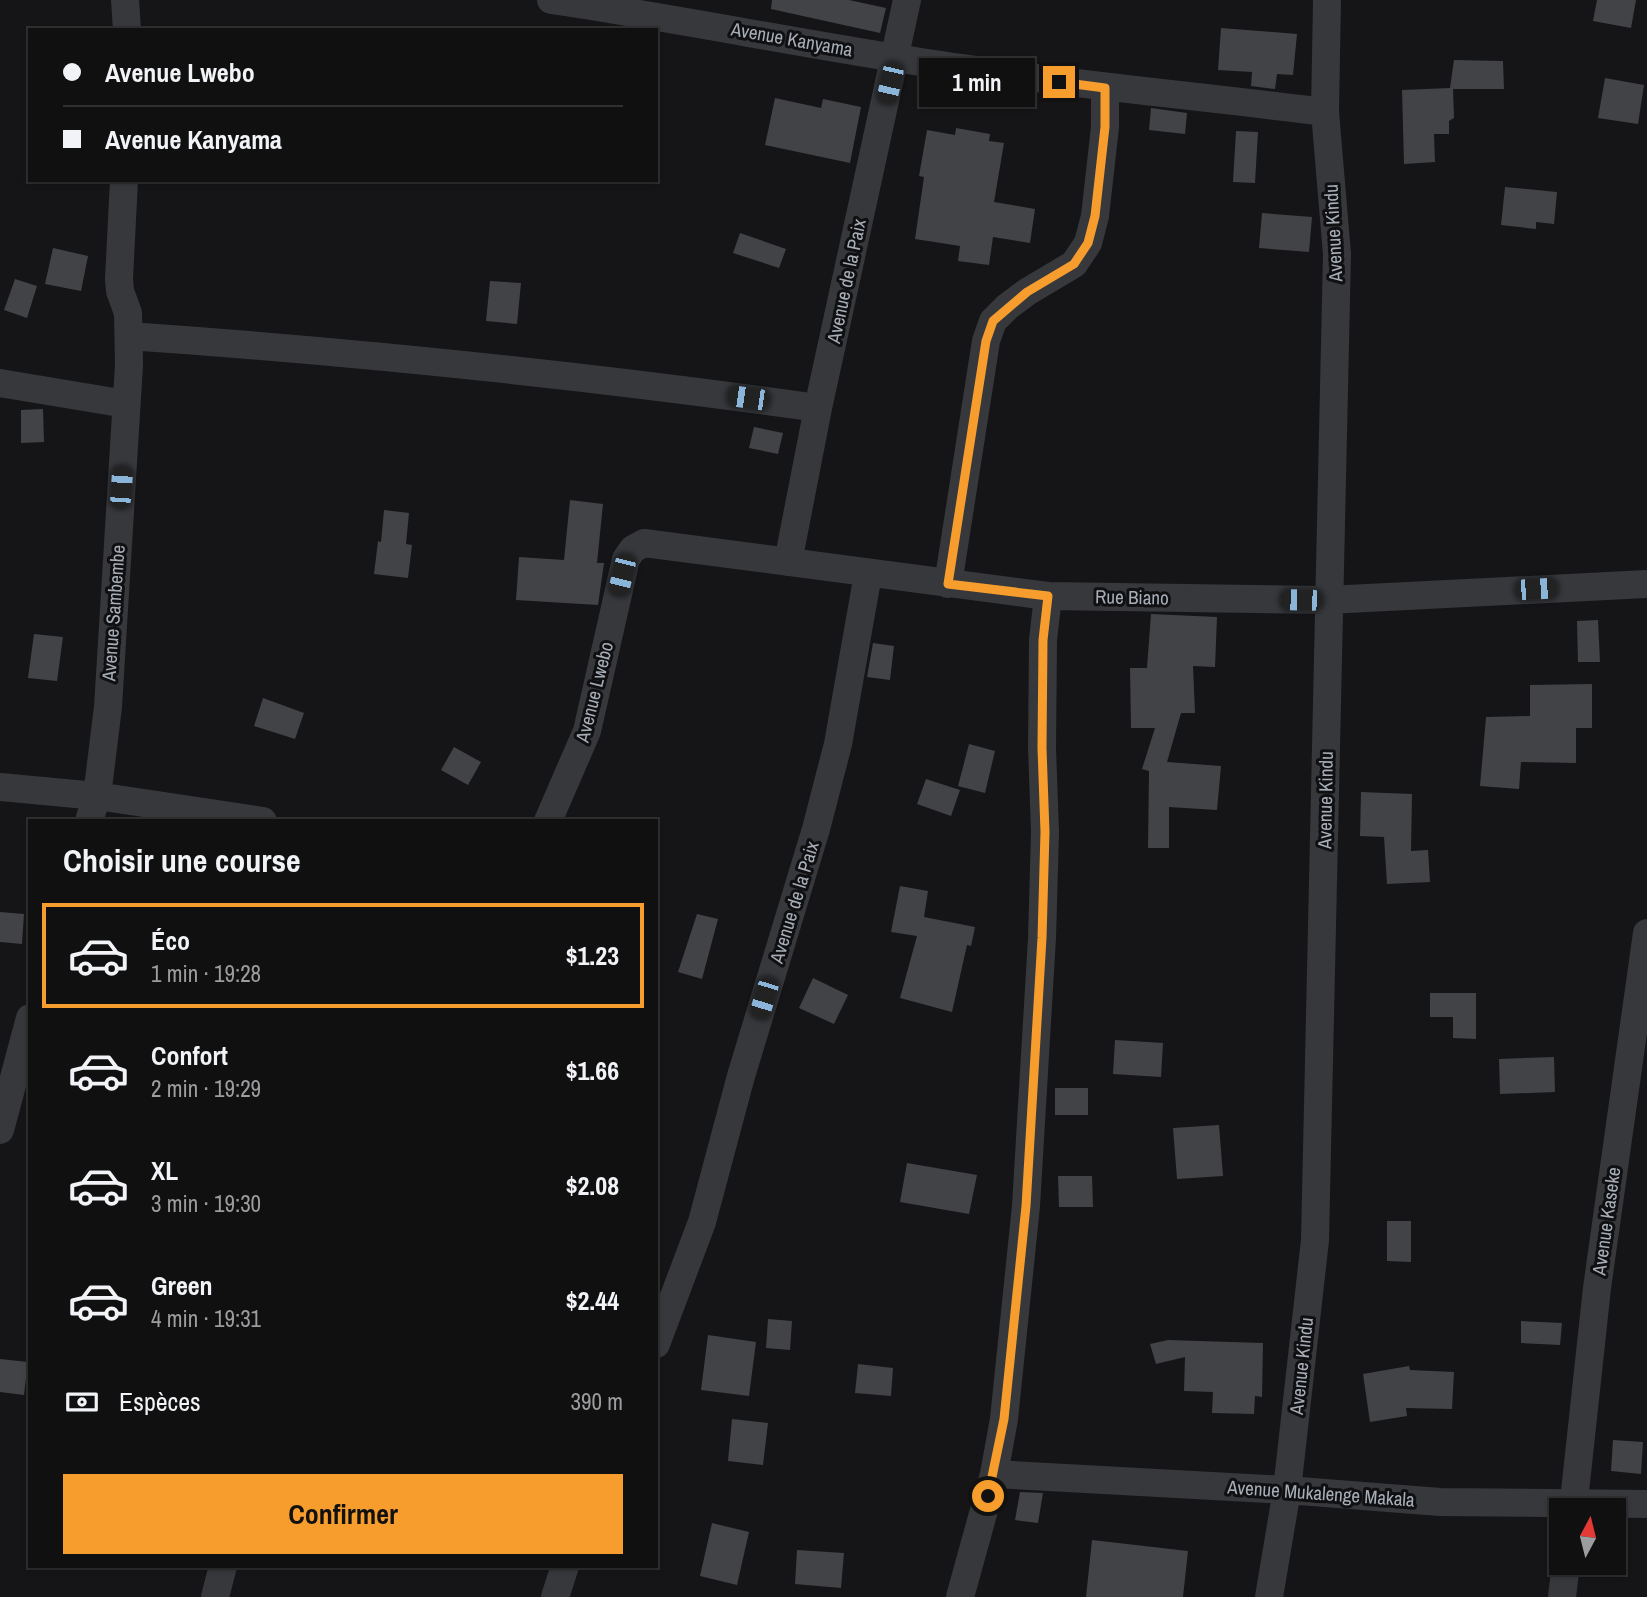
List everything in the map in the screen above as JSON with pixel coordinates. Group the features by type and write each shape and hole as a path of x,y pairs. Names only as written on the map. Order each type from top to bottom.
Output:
{"street":[{"path":"125,0 127,28"},
{"name":"Avenue Kanyama","path":"551,0 896,57 1105,88 1325,112"},
{"name":"Avenue de la Paix","path":"788,562 818,408 907,0"},
{"name":"Avenue Kindu","path":"1269,1597 1287,1490 1315,1240 1337,254 1325,112 1327,0"},
{"path":"948,584 986,341 993,321 1027,292 1074,264 1088,243 1095,216 1105,127 1105,88"},
{"name":"Avenue Sambembe","path":"93,808 108,707 126,404 128,313 118,279 124,182"},
{"path":"129,336 303,350 568,377 701,391 818,408"},
{"path":"0,383 126,404"},
{"name":"Rue Biano","path":"626,559 638,545 651,543 1048,596 1328,600 1647,584"},
{"name":"Avenue Lwebo","path":"549,819 587,731 626,559"},
{"name":"Avenue de la Paix","path":"658,1339 702,1222 741,1076 816,829 838,744 868,574"},
{"path":"960,1597 994,1474 1004,1419 1026,1206 1043,925 1045,832 1042,686 1048,596"},
{"path":"0,787 93,808 237,819"},
{"name":"Avenue Kaseke","path":"1574,1498 1597,1288 1647,933"},
{"path":"0,1130 28,1025"},
{"name":"Avenue Mukalenge Makala","path":"994,1474 1287,1490 1440,1502 1549,1506"},
{"name":"Avenue Mukalenge Makala","path":"1626,1505 1647,1504"},
{"path":"215,1597 222,1568"},
{"path":"555,1597 564,1568"},
{"path":"1562,1597 1565,1575"}],"building":[{"path":"772,0 849,0 886,8 880,33 771,9"},
{"path":"1597,0 1636,0 1631,28 1593,21"},
{"path":"1221,28 1297,34 1293,75 1277,74 1275,89 1251,86 1252,72 1218,70"},
{"path":"1454,60 1503,61 1504,89 1453,89 1454,118 1449,121 1449,134 1434,134 1435,162 1404,164 1402,90 1450,88"},
{"path":"1605,78 1644,85 1638,124 1598,118"},
{"path":"775,98 821,108 823,99 861,107 850,163 765,145"},
{"path":"1151,108 1187,113 1185,134 1149,130"},
{"path":"956,128 990,134 989,141 1004,143 994,202 1035,209 1030,243 993,237 989,265 958,261 960,246 915,239 924,177 919,176 927,130 955,135"},
{"path":"1236,131 1258,132 1255,183 1233,182"},
{"path":"1505,187 1557,192 1554,224 1536,222 1536,229 1501,225"},
{"path":"1262,213 1312,217 1309,252 1259,248"},
{"path":"740,233 786,249 779,268 733,253"},
{"path":"53,248 88,256 81,291 45,284"},
{"path":"15,279 37,286 27,318 4,310"},
{"path":"490,281 521,283 517,324 486,321"},
{"path":"43,409 44,442 21,443 21,410"},
{"path":"754,427 783,433 778,454 749,448"},
{"path":"570,500 603,504 597,563 604,563 598,605 516,600 519,557 564,560"},
{"path":"384,510 409,513 406,544 412,545 408,578 374,574"},
{"path":"1151,614 1217,617 1215,667 1193,666 1195,713 1181,713 1167,762 1221,766 1217,810 1169,807 1169,848 1148,848 1149,771 1142,769 1155,728 1131,728 1130,668 1147,668"},
{"path":"1598,620 1600,662 1578,662 1577,621"},
{"path":"34,634 63,637 57,681 28,678"},
{"path":"873,643 894,646 890,680 867,677"},
{"path":"1592,684 1592,728 1576,728 1576,763 1521,762 1519,789 1480,786 1486,717 1530,716 1530,685"},
{"path":"263,698 304,713 295,739 254,726"},
{"path":"969,744 995,751 985,793 958,786"},
{"path":"454,747 481,762 468,785 441,770"},
{"path":"926,779 960,790 951,816 917,804"},
{"path":"1361,792 1412,794 1411,851 1428,850 1430,882 1387,884 1384,837 1360,836"},
{"path":"900,886 928,891 924,917 975,927 971,946 967,945 952,1012 900,998 917,936 891,932"},
{"path":"0,912 24,914 22,944 0,942"},
{"path":"697,914 718,919 702,979 678,972"},
{"path":"813,978 848,995 834,1024 799,1008"},
{"path":"1430,993 1476,993 1476,1039 1453,1038 1453,1017 1430,1017"},
{"path":"1115,1040 1163,1043 1161,1077 1113,1074"},
{"path":"1554,1057 1555,1092 1500,1094 1499,1059"},
{"path":"1055,1088 1088,1088 1088,1115 1055,1115"},
{"path":"1219,1125 1223,1176 1177,1179 1173,1128"},
{"path":"907,1163 977,1175 969,1214 900,1202"},
{"path":"1058,1176 1092,1176 1093,1207 1059,1207"},
{"path":"1387,1221 1411,1221 1411,1262 1387,1261"},
{"path":"768,1319 792,1321 790,1350 766,1348"},
{"path":"1521,1321 1562,1323 1560,1345 1521,1343"},
{"path":"708,1335 756,1342 749,1396 701,1390"},
{"path":"1168,1340 1263,1343 1262,1397 1255,1396 1254,1414 1212,1413 1213,1392 1184,1391 1185,1357 1156,1364 1150,1344"},
{"path":"0,1359 28,1362 24,1395 0,1392"},
{"path":"858,1364 893,1368 891,1396 855,1393"},
{"path":"1409,1366 1410,1370 1454,1372 1452,1409 1406,1408 1407,1416 1370,1422 1363,1374"},
{"path":"732,1419 768,1423 763,1465 728,1461"},
{"path":"1613,1440 1643,1442 1641,1474 1611,1471"},
{"path":"1020,1492 1043,1493 1038,1523 1015,1520"},
{"path":"712,1523 749,1532 737,1585 700,1576"},
{"path":"1092,1540 1188,1551 1183,1597 1086,1597"},
{"path":"797,1550 844,1553 841,1588 795,1584"}],"route":[{"path":"988,1496 1004,1419 1026,1206 1042,938 1045,832 1042,748 1043,640 1048,596 948,584 986,341 993,321 1027,292 1074,264 1088,243 1095,216 1105,127 1105,88 1059,82"}]}
